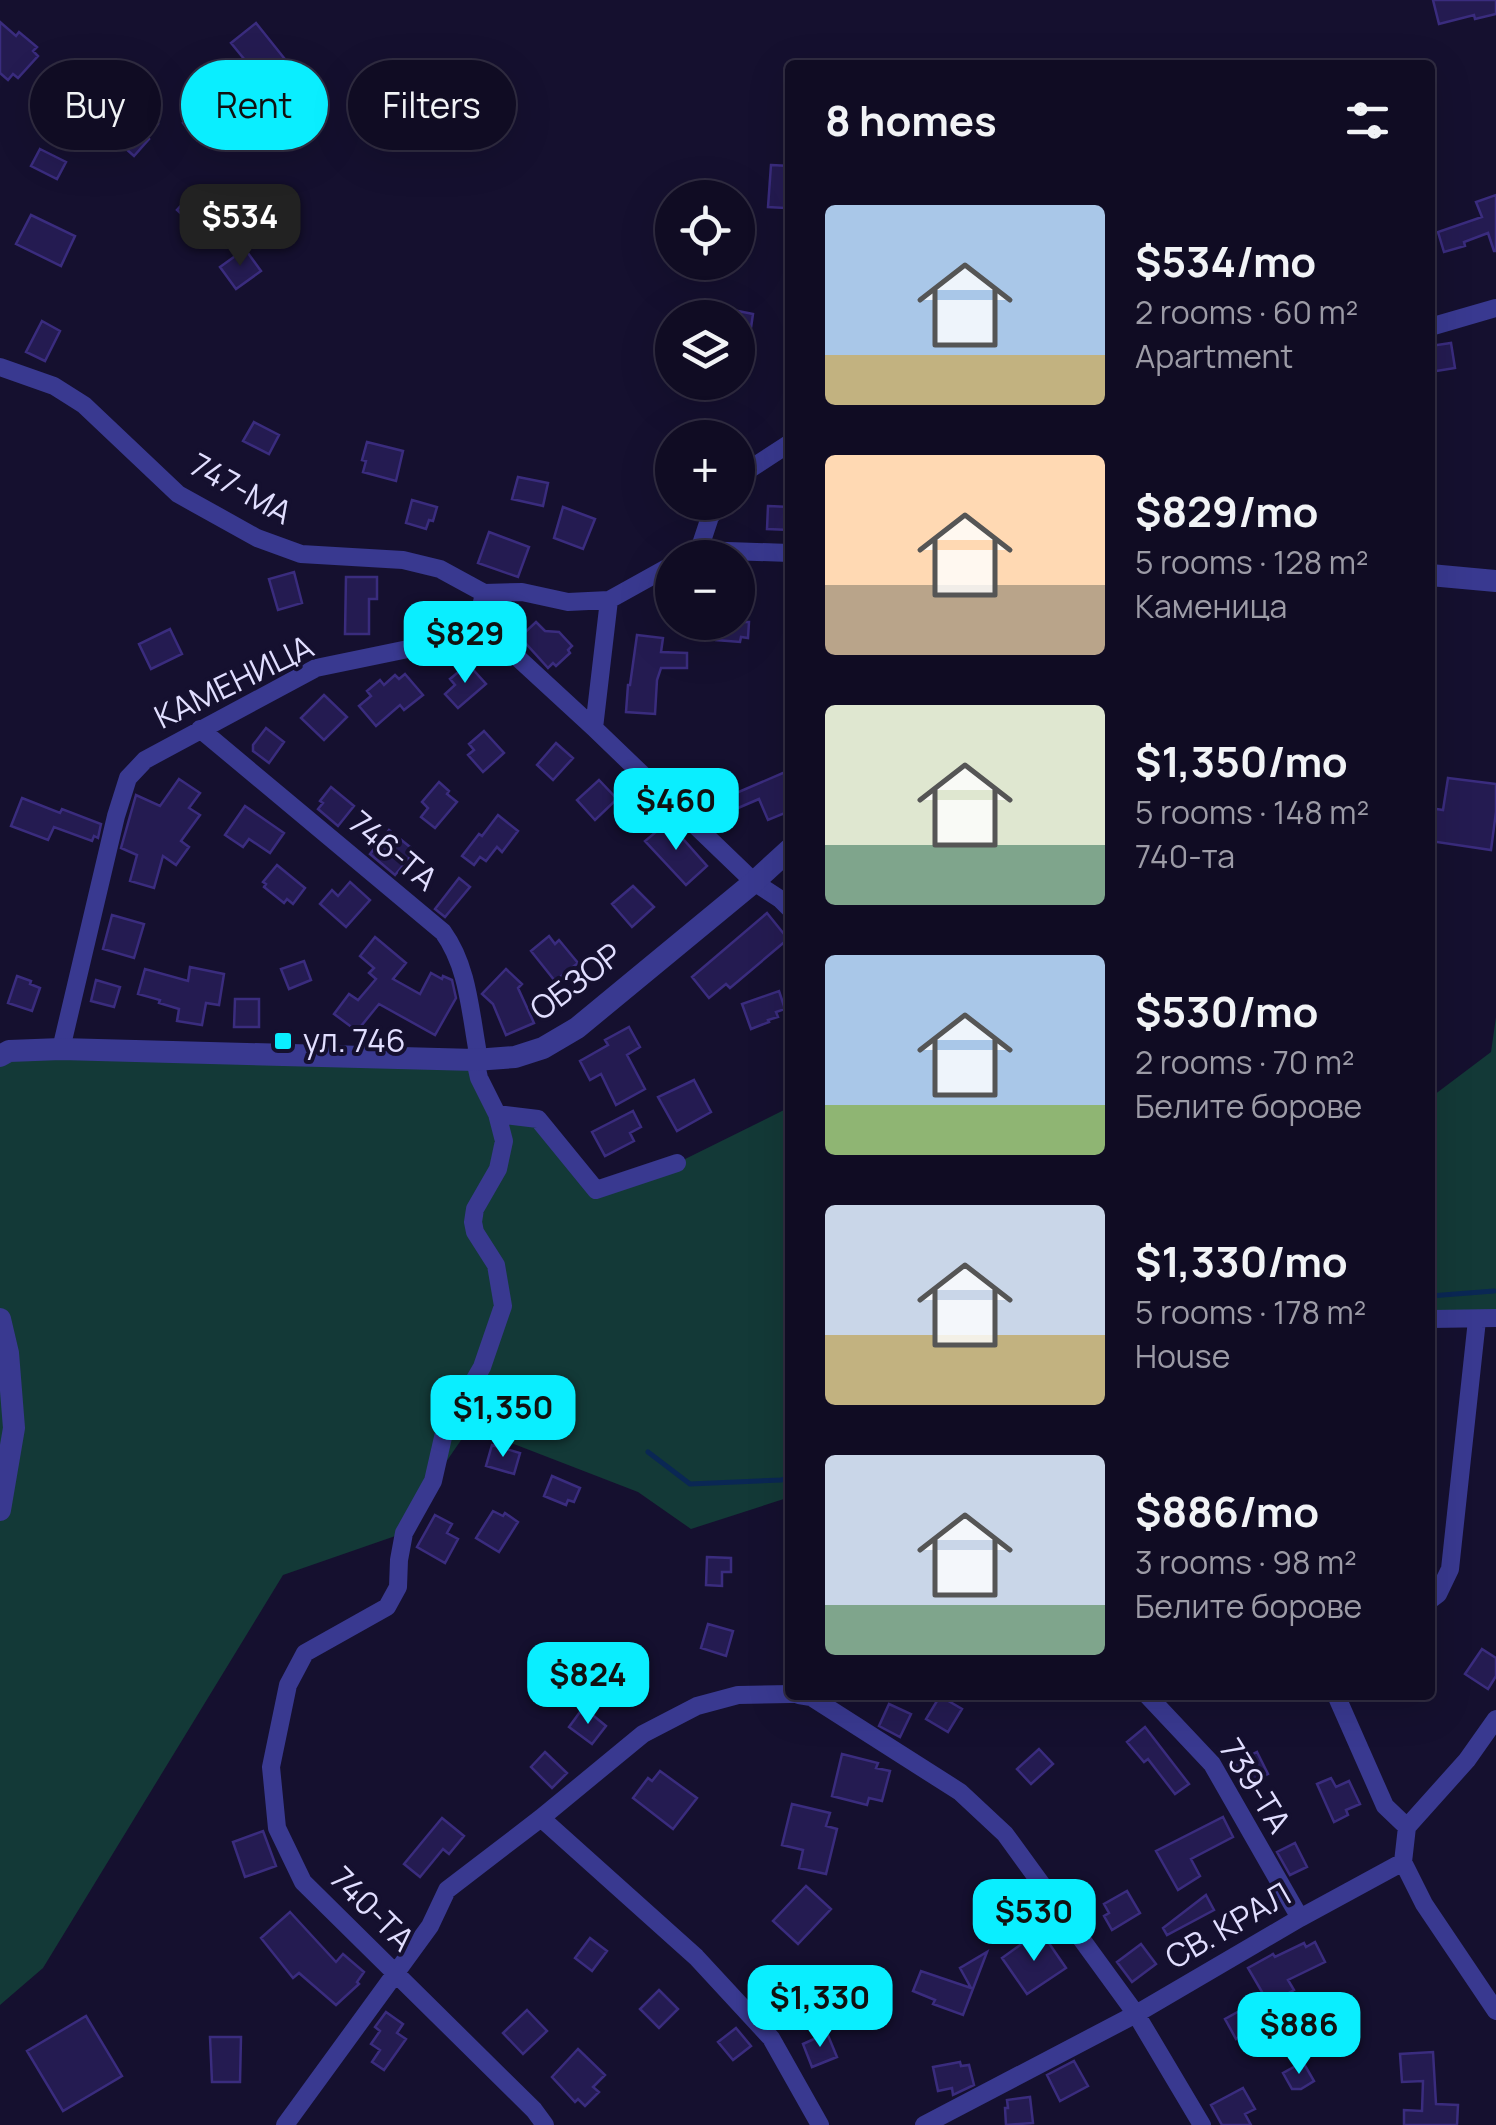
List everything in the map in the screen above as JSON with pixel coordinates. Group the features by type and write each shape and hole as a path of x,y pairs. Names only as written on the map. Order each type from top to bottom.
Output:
{"street":[{"path":"1435,326 1496,308"},
{"name":"747-МА","path":"0,367 54,386 84,405 178,494 256,538 301,554 403,560 440,569 484,593"},
{"path":"755,466 785,446"},
{"path":"755,553 785,553"},
{"path":"655,575 610,600 568,602 522,592 484,593 478,620 754,882 785,904"},
{"path":"1435,576 1496,581"},
{"path":"594,728 610,600"},
{"name":"КАМЕНИЦА","path":"61,1049 116,816 128,778 145,760 316,668 466,636 478,620"},
{"name":"746-ТА","path":"200,730 443,932 461,962 477,1048 475,1060"},
{"name":"ОБЗОР","path":"0,1056 9,1051 61,1049 475,1060 514,1057 543,1048 577,1028 785,854"},
{"name":"740-ТА","path":"475,1060 504,1141 498,1169 475,1208 473,1222 496,1265 503,1306 482,1367 444,1433 433,1482 404,1534 398,1560 398,1587 388,1606 305,1652 288,1685 271,1767 277,1828 303,1882 545,2125"},
{"path":"497,1114 538,1119 596,1190 677,1162"},
{"path":"1435,1319 1486,1319 1450,1569 1435,1596"},
{"path":"0,1320 8,1354 14,1428 0,1510"},
{"path":"285,2125 430,1926 446,1890 642,1734 697,1706 738,1695 785,1694"},
{"path":"817,1700 960,1792 1006,1834 1136,2014 1202,2125"},
{"name":"739-ТА","path":"1152,1700 1212,1764 1300,1918"},
{"path":"1338,1700 1386,1806 1407,1828"},
{"path":"1496,1719 1467,1760 1407,1828 1403,1862 1424,1904 1496,2011"},
{"path":"541,1818 696,1957 771,2038 820,2125"},
{"name":"СВ. КРАЛ","path":"924,2125 1136,2014 1403,1862"}],"green space":[{"path":"1496,1017 1496,1318 1435,1319 1435,1094 1491,1052"},
{"path":"0,1056 475,1060 497,1113 538,1119 596,1190 677,1163 785,1109 785,1499 691,1529 638,1492 470,1427 404,1533 283,1575 43,1968 0,2005"}],"building":[{"path":"1433,0 1496,0 1496,14 1439,24"},
{"path":"0,22 37,47 33,51 38,56 30,60 18,78 13,74 8,80 0,73"},
{"path":"256,23 286,60 245,60 231,43"},
{"path":"39,150 66,162 57,179 31,166"},
{"path":"771,165 785,166 785,208 768,207"},
{"path":"198,187 211,199 190,222 177,210"},
{"path":"1496,195 1496,251 1488,233 1444,252 1438,232 1482,217 1476,202"},
{"path":"31,215 75,236 61,266 16,244"},
{"path":"245,249 261,271 236,289 220,267"},
{"path":"42,321 60,331 45,361 26,352"},
{"path":"1451,343 1455,368 1435,371 1435,345"},
{"path":"254,422 279,435 269,454 243,441"},
{"path":"367,442 403,451 396,481 363,472"},
{"path":"518,477 548,483 543,506 512,499"},
{"path":"412,500 437,507 426,529 406,523"},
{"path":"768,506 785,507 785,530 767,529"},
{"path":"563,507 595,519 583,549 554,538"},
{"path":"489,532 529,547 518,577 478,563"},
{"path":"294,572 302,603 278,610 269,579"},
{"path":"346,577 377,577 377,599 369,599 369,634 345,634"},
{"path":"536,622 545,631 559,632 572,646 556,666 553,663 548,668 520,637"},
{"path":"170,629 182,654 151,669 139,644"},
{"path":"637,635 663,640 661,652 687,653 687,668 661,668 655,714 626,712"},
{"path":"468,664 486,684 458,708 445,694 455,685 450,679"},
{"path":"405,674 423,695 404,710 400,705 376,726 359,706 371,696 367,691 380,680 384,685 395,675 399,679"},
{"path":"324,695 347,717 324,740 301,718"},
{"path":"266,728 284,742 269,763 253,751"},
{"path":"484,731 504,753 483,772 468,755 474,750 469,744"},
{"path":"556,743 573,758 553,780 537,765"},
{"path":"785,772 785,813 768,820 759,799 717,817 706,790 729,780 734,794"},
{"path":"1448,778 1496,784 1491,850 1435,842 1435,809 1443,810"},
{"path":"179,779 200,793 189,808 200,815 181,841 189,847 176,865 163,856 154,888 130,881 137,855 121,848 136,795 160,806"},
{"path":"599,780 617,799 595,820 577,800"},
{"path":"439,782 457,802 435,828 421,817 428,808 422,802"},
{"path":"331,787 354,806 338,826 318,809"},
{"path":"22,798 101,824 98,838 94,836 92,841 54,827 48,840 11,826"},
{"path":"245,806 284,833 270,853 249,839 243,847 225,835"},
{"path":"498,815 518,831 502,852 497,847 486,861 480,857 474,865 462,856"},
{"path":"668,822 707,866 686,885 645,841"},
{"path":"389,830 415,851 395,875 370,854"},
{"path":"277,865 305,888 293,904 287,899 284,903 264,887 263,882"},
{"path":"459,878 470,887 445,917 435,909"},
{"path":"350,882 370,900 346,927 320,904 332,890 338,896"},
{"path":"633,886 654,907 632,927 612,904"},
{"path":"767,913 785,935 785,942 730,988 726,984 709,998 692,977"},
{"path":"112,915 144,924 134,958 103,949"},
{"path":"549,936 555,944 559,940 578,963 555,981 531,951"},
{"path":"375,937 406,963 393,979 420,994 431,973 452,980 456,998 435,1035 379,1004 357,1031 334,1014 349,994 358,1000 376,979 369,973 374,968 360,956"},
{"path":"304,961 311,980 289,989 281,969"},
{"path":"190,967 224,974 219,1005 206,1003 202,1025 177,1021 179,1009 138,994 145,969 188,981"},
{"path":"506,969 522,984 518,988 534,1023 506,1035 493,1004 482,994"},
{"path":"17,976 40,988 32,1011 8,1003"},
{"path":"96,980 120,987 114,1007 91,1001"},
{"path":"779,991 785,1009 776,1012 778,1017 751,1029 742,1004"},
{"path":"235,999 259,999 259,1027 234,1027"},
{"path":"629,1027 640,1047 627,1055 645,1089 616,1105 601,1074 590,1080 580,1061 608,1045 605,1040"},
{"path":"694,1080 711,1112 677,1131 658,1097"},
{"path":"633,1111 641,1127 630,1133 634,1141 605,1156 592,1132"},
{"path":"492,1445 520,1453 514,1474 486,1466"},
{"path":"552,1476 580,1488 574,1502 568,1500 566,1505 544,1496"},
{"path":"493,1511 503,1516 505,1513 518,1522 499,1552 476,1538"},
{"path":"435,1515 452,1524 447,1533 458,1539 445,1563 417,1547"},
{"path":"707,1557 731,1558 731,1572 722,1572 722,1586 706,1585"},
{"path":"708,1624 733,1631 726,1656 701,1648"},
{"path":"1482,1649 1496,1658 1496,1676 1488,1689 1465,1674"},
{"path":"938,1700 947,1700 962,1709 948,1732 926,1719"},
{"path":"889,1704 911,1714 900,1737 879,1726"},
{"path":"580,1712 586,1716 589,1712 606,1726 592,1744 569,1727"},
{"path":"1145,1727 1189,1784 1175,1794 1148,1759 1144,1762 1127,1742"},
{"path":"1039,1749 1053,1764 1031,1784 1017,1769"},
{"path":"545,1752 567,1773 552,1788 531,1767"},
{"path":"1257,1752 1268,1774 1244,1786 1233,1764"},
{"path":"842,1754 878,1763 876,1768 890,1771 882,1801 869,1798 867,1805 832,1796"},
{"path":"660,1771 697,1798 673,1829 633,1798 648,1778 652,1781"},
{"path":"1331,1778 1336,1787 1349,1781 1360,1804 1346,1810 1348,1815 1334,1822 1317,1784"},
{"path":"792,1804 830,1813 826,1826 837,1829 826,1874 799,1868 803,1850 782,1845"},
{"path":"1223,1817 1233,1837 1191,1859 1200,1876 1178,1890 1156,1851"},
{"path":"442,1818 464,1836 449,1854 443,1849 420,1877 404,1864"},
{"path":"263,1831 276,1866 245,1877 233,1842"},
{"path":"1295,1843 1307,1867 1290,1875 1277,1852"},
{"path":"806,1886 831,1909 798,1944 773,1921"},
{"path":"1127,1891 1140,1913 1112,1930 1104,1916 1109,1913 1104,1904"},
{"path":"1206,1895 1214,1910 1167,1935 1163,1928"},
{"path":"290,1912 336,1962 343,1954 364,1972 359,1984 336,2005 299,1973 293,1978 261,1938"},
{"path":"1044,1936 1066,1968 1027,1994 1002,1958 1027,1940 1031,1945"},
{"path":"590,1938 607,1951 592,1971 575,1958"},
{"path":"1315,1942 1325,1962 1288,1980 1294,1990 1269,2004 1248,1968 1273,1954 1275,1957"},
{"path":"1141,1944 1156,1964 1132,1982 1117,1962"},
{"path":"987,1952 963,2015 933,2004 935,2000 913,1991 921,1971 971,1988 960,1968"},
{"path":"659,1990 678,2009 659,2028 640,2009"},
{"path":"1254,2003 1265,2022 1236,2039 1225,2019"},
{"path":"527,2010 547,2031 523,2054 503,2033"},
{"path":"386,2012 403,2024 397,2033 406,2039 384,2070 372,2062 380,2050 371,2044 380,2031 375,2027"},
{"path":"86,2016 122,2076 63,2111 27,2051"},
{"path":"736,2028 751,2046 733,2060 718,2042"},
{"path":"827,2033 837,2057 812,2067 803,2044"},
{"path":"210,2037 241,2037 240,2082 212,2082"},
{"path":"578,2049 605,2075 593,2087 599,2092 585,2106 578,2099 575,2102 552,2077"},
{"path":"1433,2052 1436,2104 1458,2105 1457,2125 1404,2125 1404,2110 1422,2111 1423,2081 1402,2082 1400,2054"},
{"path":"1074,2061 1088,2086 1060,2101 1047,2075"},
{"path":"960,2062 961,2066 969,2065 974,2085 953,2095 952,2088 938,2091 933,2067"},
{"path":"1303,2062 1314,2081 1301,2089 1292,2089 1283,2073"},
{"path":"1243,2088 1255,2109 1245,2114 1251,2125 1222,2125 1211,2105"},
{"path":"1030,2097 1033,2123 1006,2125 1007,2100"}],"waterway":[{"path":"1435,1296 1494,1291"},
{"path":"648,1452 690,1484 785,1479"}],"place":[{"name":"ул. 746","path":"283,1041"}]}
